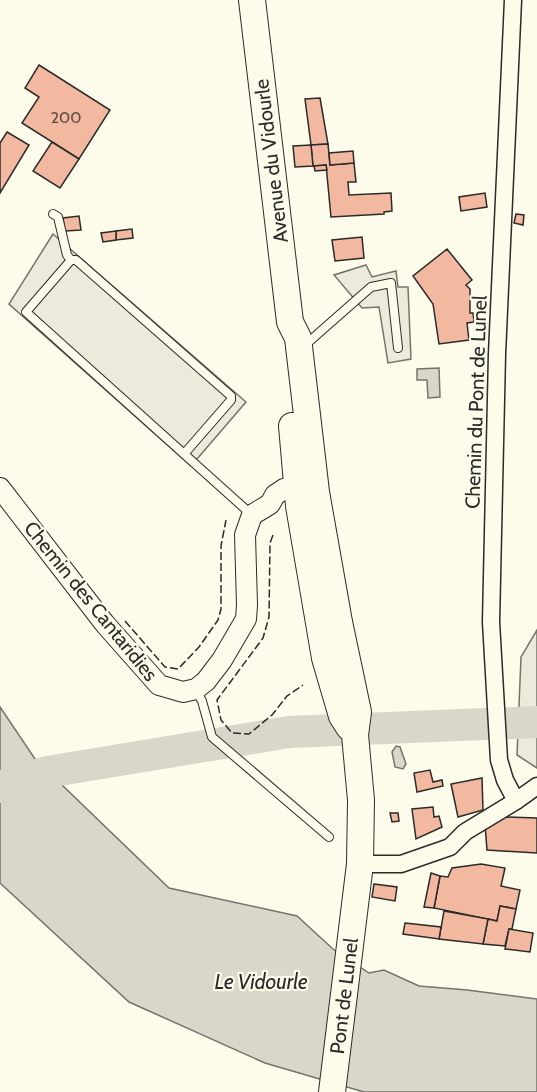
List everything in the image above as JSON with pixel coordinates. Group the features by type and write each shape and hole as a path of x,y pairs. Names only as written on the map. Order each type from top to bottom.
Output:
{"main road":[{"name":"Avenue du Vidourle","path":"252,0 290,322 298,338 303,494"},
{"name":"Avenue du Vidourle","path":"290,322 285,337 303,494 339,622 358,712 355,735 362,800 356,901"},
{"name":"Pont de Lunel","path":"332,1092 356,901"}],"street":[{"name":"Chemin du Pont de Lunel","path":"513,0 497,354 491,622 499,760 505,780 516,801"},
{"name":"Chemin des Cantaridies","path":"0,488 105,624 159,685 183,692 196,689"},
{"path":"196,689 206,681 222,660 246,619 245,535 252,515 270,504 275,495 284,489 303,494"},
{"path":"360,864 401,864 450,847 465,832 537,786"}],"lane":[{"path":"53,214 58,217 66,255 71,260 76,260 231,396 231,400 184,454"},
{"path":"71,260 26,312 252,515"},
{"path":"299,350 371,287 391,283 398,348"},
{"path":"196,689 202,701 212,737 329,837"}],"shaded area":[{"path":"53,234 246,402 191,466 9,304"},
{"path":"366,265 372,277 396,271 398,287 408,287 411,359 388,363 379,307 362,308 334,275"},
{"path":"537,630 537,768 517,755 521,657"}],"water":[{"path":"439,368 440,397 428,398 427,380 417,380 417,369"},
{"name":"Le Vidourle","path":"0,707 35,759 169,888 297,916 333,949 369,973 384,970 419,986 537,999 537,1092 364,1092 265,1063 129,1002 0,883"},
{"path":"396,746 400,747 406,764 403,769 395,767 392,752"}],"building":[{"path":"39,65 110,110 79,159 22,123 39,97 25,88"},
{"path":"320,98 328,144 311,145 305,99"},
{"path":"7,132 29,145 0,193 0,143"},
{"path":"52,142 79,159 60,188 33,171"},
{"path":"328,144 330,165 354,163 356,182 348,182 349,195 391,193 392,211 384,212 384,214 331,217 326,165 313,166 311,145"},
{"path":"311,145 313,166 295,167 293,146"},
{"path":"353,151 354,163 330,165 329,153"},
{"path":"326,165 327,170 315,171 314,166"},
{"path":"485,193 487,207 461,211 459,197"},
{"path":"516,214 524,215 523,225 514,223"},
{"path":"79,216 81,230 65,231 63,218"},
{"path":"132,229 133,238 116,240 116,231"},
{"path":"116,231 116,240 103,242 101,233"},
{"path":"362,237 364,258 335,261 332,240"},
{"path":"447,249 472,280 466,285 470,289 470,313 473,313 474,322 467,323 469,340 439,344 433,304 413,276"},
{"path":"430,770 433,782 442,780 443,786 417,792 414,773"},
{"path":"482,778 483,810 458,817 451,784"},
{"path":"433,807 434,817 439,816 442,827 416,839 412,809"},
{"path":"390,813 398,813 399,821 392,822"},
{"path":"504,817 537,818 537,853 487,850 485,825"},
{"path":"481,864 505,868 501,886 520,890 516,909 500,906 497,921 434,908 440,876 448,877 452,868"},
{"path":"431,873 440,876 434,908 424,907"},
{"path":"374,884 397,887 395,901 372,897"},
{"path":"500,906 516,909 512,929 509,929 505,946 483,944 488,919 497,921"},
{"path":"444,911 488,919 483,944 439,939"},
{"path":"405,923 441,927 439,939 403,934"},
{"path":"509,929 533,933 530,952 505,949"}],"waterway":[{"name":"Le Vidourle","path":"0,787 47,772 289,732 537,722"}],"fence":[{"path":"125,621 165,667 178,669 199,647 218,620 221,609 221,546 226,520"},
{"path":"273,535 270,543 269,617 263,638 217,700 221,720 232,733 249,734 272,715 287,696 303,685"}]}
